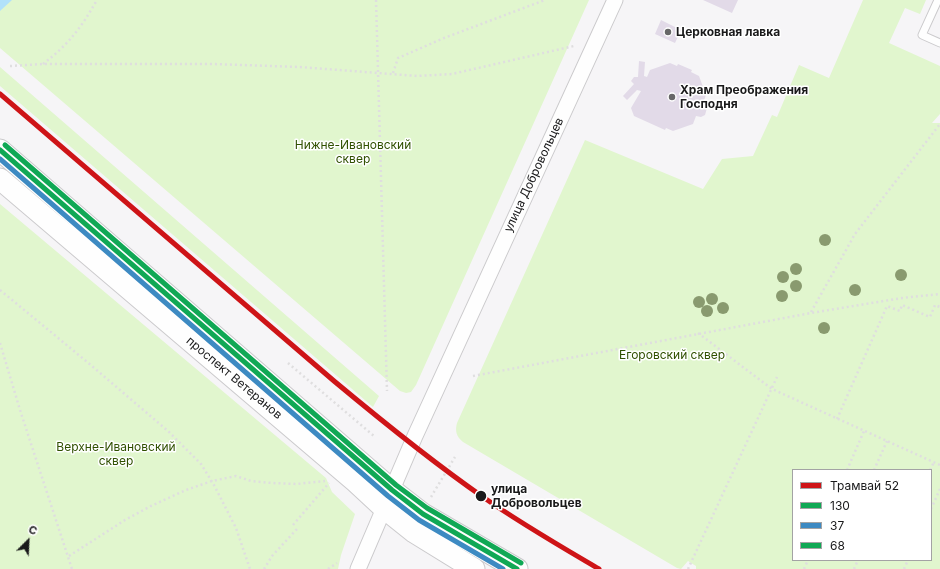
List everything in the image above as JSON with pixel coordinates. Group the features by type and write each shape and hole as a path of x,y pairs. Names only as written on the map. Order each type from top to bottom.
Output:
{"main road":[{"name":"проспект Ветеранов","path":"0,150 388,499 414,532 474,569"},
{"name":"проспект Ветеранов","path":"0,179 356,482 388,499 423,514 517,569"}],"street":[{"name":"улица Добровольцев","path":"358,569 421,421 615,0"}],"lane":[{"path":"938,0 922,34 940,43"}],"path":[{"path":"43,64 60,51 74,36 88,17 97,0"},
{"path":"376,0 387,391"},
{"path":"393,73 398,58 457,33 545,0"},
{"path":"10,66 43,64 214,64 300,67 417,76 452,74 574,46"},
{"path":"810,312 855,234 940,124"},
{"path":"0,290 168,431 201,464 212,481 236,528 250,569"},
{"path":"473,376 810,312 902,298 940,294"},
{"path":"837,418 887,306 900,311 902,305 930,317 935,305 940,307"},
{"path":"698,333 772,389 940,465"},
{"path":"0,344 72,569"},
{"path":"288,363 374,436"},
{"path":"688,569 777,377"},
{"path":"847,469 864,431"},
{"path":"874,469 887,441"},
{"path":"429,501 455,457"},
{"path":"930,469 934,462"},
{"path":"69,556 125,520 151,506 186,490 212,481 236,476 251,482 297,484 332,481 293,525"},
{"path":"932,507 940,489"},
{"path":"264,569 272,556 297,529"},
{"path":"328,569 337,563"}],"green space":[{"name":"Нижне-Ивановский сквер","path":"0,0 589,0 416,385 411,392 406,393 400,391 0,48"},
{"name":"Егоровский сквер","path":"863,0 926,0 920,14 905,8 889,43 940,66 940,114 932,123 940,123 940,569 696,569 696,566 688,561 681,569 677,568 463,442 457,433 457,423 585,140 703,189 722,159 753,156 772,115 777,117 799,65 829,78"},
{"path":"0,67 379,396 373,407 0,86"},
{"name":"Верхне-Ивановский сквер","path":"0,204 326,478 332,492 355,514 341,555 338,569 0,569"}],"water":[{"path":"0,0 12,0 0,11"}],"building":[{"path":"703,0 738,0 732,13"},
{"name":"Церковная лавка","path":"661,20 681,30 675,43 655,34"},
{"name":"Храм Преображения Господня","path":"639,61 645,62 644,76 647,77 650,70 670,63 677,66 678,64 692,70 691,72 699,76 706,95 703,103 707,108 705,115 701,117 696,116 693,124 673,131 666,128 665,130 634,116 631,108 641,91 637,90 627,100 623,96 634,84 631,81 634,77 638,77"}],"tram line":[{"name":"52","path":"0,94 370,411 497,507 599,569"}],"transit line":[{"name":"68","path":"5,145 396,485 427,508 521,563"},
{"name":"130","path":"0,150 392,490 423,514 517,569"},
{"name":"37","path":"0,159 388,496 419,520 503,569"}],"place":[{"name":"Церковная лавка","path":"668,32"},
{"name":"Храм Преображения Господня","path":"672,97"},
{"name":"улица Добровольцев","path":"481,496"}]}
